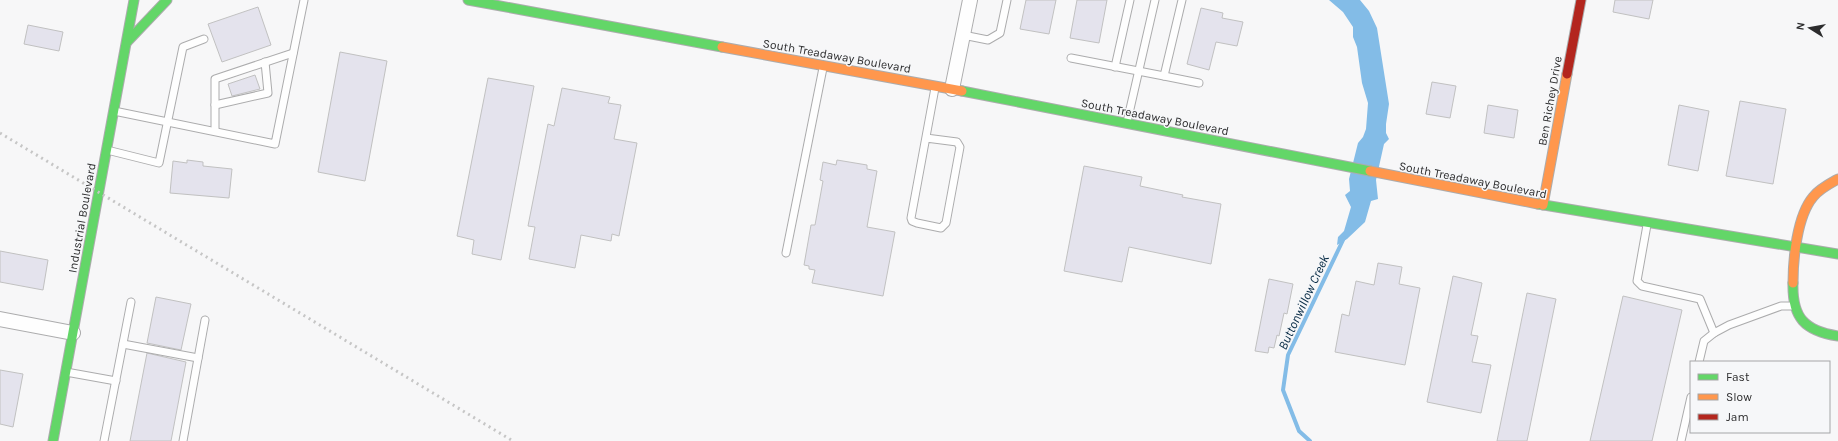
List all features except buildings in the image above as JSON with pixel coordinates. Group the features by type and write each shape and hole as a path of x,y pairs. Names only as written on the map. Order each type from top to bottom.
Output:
{"main road":[{"name":"Industrial Boulevard","path":"52,441 134,0"},
{"path":"127,42 166,0"},
{"name":"South Treadaway Boulevard","path":"468,0 952,89 1317,162 1543,205 1838,254"},
{"name":"Ben Richey Drive","path":"1543,205 1581,0"},
{"path":"1838,179 1828,184 1811,198 1802,218 1792,281 1792,292 1795,306 1800,317 1808,326 1819,332 1838,336"}],"street":[{"path":"952,89 970,0"},
{"path":"0,319 73,333"}],"lane":[{"path":"114,111 275,144 304,0"},
{"path":"963,35 988,40 1000,33 1007,0"},
{"path":"1115,67 1130,0"},
{"path":"1126,124 1155,0"},
{"path":"1164,76 1182,0"},
{"path":"107,150 159,163 183,47 204,39"},
{"path":"215,131 215,79 293,53"},
{"path":"1071,58 1199,83"},
{"path":"215,105 268,93 265,62"},
{"path":"786,253 824,65"},
{"path":"926,138 956,142 960,147 946,223 941,228 917,223 912,221 911,218 926,138 936,86"},
{"path":"1647,222 1637,281 1642,286 1700,299 1714,333"},
{"path":"104,441 131,302"},
{"path":"1699,361 1704,341 1714,333 1729,325 1782,306 1795,306"},
{"path":"183,441 205,320"},
{"path":"123,344 198,358"},
{"path":"66,372 116,381"},
{"path":"1681,441 1690,401"}],"water":[{"path":"1329,0 1360,0 1369,11 1377,28 1389,104 1386,133 1389,139 1384,144 1376,180 1378,199 1371,201 1365,222 1347,239 1337,245 1338,237 1344,231 1351,207 1345,195 1350,191 1349,179 1358,143 1363,137 1366,129 1368,103 1362,83 1357,47 1353,37 1353,27 1343,12"}],"waterway":[{"name":"Buttonwillow Creek","path":"1310,441 1299,431 1283,390 1288,355 1344,238"}],"railway":[{"path":"0,133 513,441"}],"traffic: fast":[{"path":"53,441 134,0"},
{"path":"127,42 167,0"},
{"path":"468,0 722,47"},
{"path":"962,91 1370,171"},
{"path":"1538,204 1838,254"},
{"path":"1793,283 1795,305 1798,314 1803,321 1817,331 1838,336"}],"traffic: slow":[{"path":"722,47 962,91"},
{"path":"1543,205 1567,74"},
{"path":"1370,171 1538,204"},
{"path":"1793,283 1795,250 1803,215 1815,194 1838,179"}],"traffic: jam":[{"path":"1567,74 1581,0"}]}
